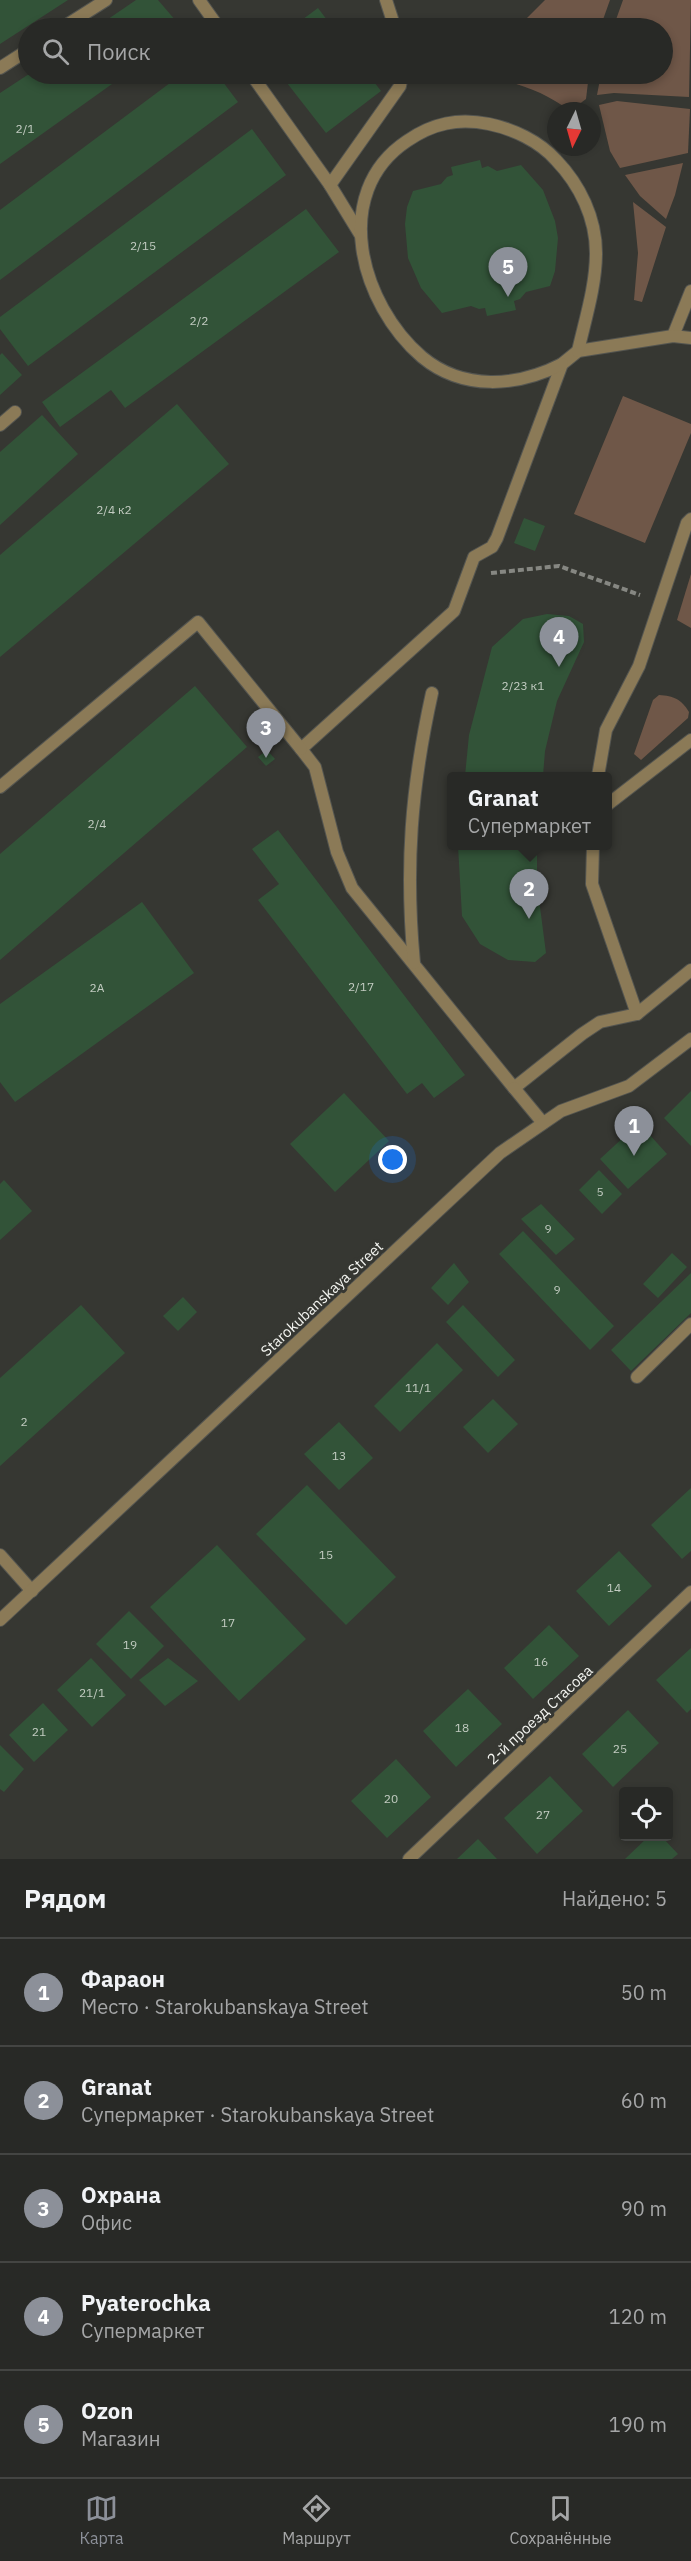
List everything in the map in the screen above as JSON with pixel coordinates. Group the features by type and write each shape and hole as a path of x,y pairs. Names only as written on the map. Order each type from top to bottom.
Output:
{"street":[{"path":"78,18 106,0"},
{"path":"199,0 212,18"},
{"path":"386,0 392,18"},
{"path":"0,68 18,56"},
{"path":"258,84 330,185 361,235"},
{"path":"330,185 400,84"},
{"path":"578,351 595,274 594,230 578,189 566,170 544,149 518,133 498,126 455,120 436,125 401,145 375,176 361,215 361,235 366,271 383,312 411,347 425,360 459,377 499,383 541,374 562,364 578,351 673,336 691,338"},
{"path":"673,336 691,291"},
{"path":"301,749 454,611 474,557 492,547 497,538 562,364"},
{"path":"0,425 15,412"},
{"path":"599,772 606,730 639,666 687,523 691,519"},
{"path":"0,787 198,622 315,767 337,852 352,888 543,1123"},
{"path":"414,964 408,870 410,823 415,779 432,693"},
{"path":"612,802 691,740"},
{"path":"592,850 592,884 637,1014"},
{"path":"514,1088 591,1028 610,1019 637,1014 691,970"},
{"name":"Starokubanskaya Street","path":"0,1620 500,1153 561,1111 629,1086 691,1039"},
{"path":"637,1377 691,1324"},
{"path":"0,1555 32,1591"},
{"name":"2-й проезд Стасова","path":"410,1859 691,1592"}],"path":[{"path":"468,576 559,566 660,603"}],"shaded area":[{"path":"545,0 610,0 604,18 527,18"},
{"path":"623,0 691,0 689,97 614,93 597,95 599,84 673,84 673,18 617,18"},
{"path":"517,84 588,84 586,99 582,102 557,102"},
{"path":"617,101 690,109 688,153 620,168 610,151 601,105"},
{"path":"683,163 666,219 640,196 625,175"},
{"path":"633,202 666,227 642,302 634,300 638,253"},
{"path":"623,396 691,424 691,433 645,543 574,514"},
{"path":"691,574 691,628 677,620"},
{"path":"659,695 673,697 680,701 689,712 688,718 641,760 634,754 653,700"}],"building":[{"path":"0,0 68,0 40,18 18,18 18,32 0,44"},
{"path":"136,0 158,0 173,18 110,18"},
{"path":"318,8 326,18 304,18"},
{"path":"18,81 18,84 112,84 0,164 0,93"},
{"path":"169,84 224,84 238,102 0,280 0,210"},
{"path":"288,84 376,84 381,91 326,133"},
{"path":"252,129 286,175 28,366 0,329 0,317"},
{"path":"480,160 482,168 488,166 497,171 521,165 543,190 555,221 558,238 555,271 550,286 526,292 520,299 514,301 516,310 487,316 485,308 479,309 471,306 442,313 421,288 408,258 405,224 407,207 413,191 441,184 447,177 453,175 451,167"},
{"path":"306,209 339,252 125,408 111,390 60,427 42,402"},
{"path":"2,353 22,375 0,395 0,355"},
{"path":"177,404 229,464 0,657 0,555"},
{"path":"42,415 78,454 0,525 0,452"},
{"path":"524,518 545,526 535,551 514,543"},
{"path":"547,614 569,616 583,624 584,642 557,701 545,751 543,772 465,772 469,735 492,647 523,619"},
{"path":"195,686 247,747 0,960 0,854"},
{"path":"267,750 275,759 266,766 258,757"},
{"path":"278,830 465,1075 434,1098 422,1083 407,1094 258,900 279,884 252,849"},
{"path":"458,850 537,850 537,884 546,953 535,962 508,960 480,944 462,916"},
{"path":"142,902 194,973 15,1102 0,1082 0,1004"},
{"path":"691,1091 691,1146 664,1118"},
{"path":"344,1093 389,1141 335,1192 290,1144"},
{"path":"639,1123 667,1154 628,1189 600,1159"},
{"path":"599,1170 622,1194 602,1214 579,1190"},
{"path":"4,1180 32,1211 0,1240 0,1184"},
{"path":"541,1204 575,1239 556,1255 521,1219"},
{"path":"523,1231 614,1326 590,1350 499,1254"},
{"path":"672,1253 687,1267 658,1298 643,1284"},
{"path":"454,1263 469,1282 448,1305 431,1288"},
{"path":"691,1273 691,1313 631,1371 611,1350"},
{"path":"183,1297 197,1312 178,1331 163,1316"},
{"path":"81,1305 125,1353 0,1466 0,1378"},
{"path":"463,1305 515,1360 498,1377 446,1322"},
{"path":"437,1343 463,1370 400,1432 374,1406"},
{"path":"493,1399 518,1424 488,1453 463,1427"},
{"path":"339,1422 373,1458 339,1490 304,1454"},
{"path":"307,1485 396,1577 346,1625 256,1534"},
{"path":"691,1488 691,1551 682,1559 651,1525"},
{"path":"217,1545 306,1639 239,1701 150,1607"},
{"path":"619,1551 652,1586 609,1626 576,1591"},
{"path":"129,1611 164,1646 131,1679 96,1644"},
{"path":"549,1625 579,1656 533,1699 504,1668"},
{"path":"691,1648 691,1709 687,1713 656,1680"},
{"path":"91,1658 126,1695 92,1727 57,1690"},
{"path":"168,1658 198,1681 165,1706 139,1680"},
{"path":"468,1689 502,1724 456,1767 423,1731"},
{"path":"43,1703 68,1730 34,1762 9,1735"},
{"path":"628,1710 659,1743 613,1787 582,1754"},
{"path":"0,1745 24,1769 4,1792 0,1789"},
{"path":"396,1759 431,1797 387,1838 351,1801"},
{"path":"550,1776 583,1811 537,1854 504,1818"},
{"path":"478,1839 497,1859 457,1859"},
{"path":"644,1841 666,1841 678,1854 672,1859 625,1859"}],"place":[{"name":"Ozon","path":"508,297"},
{"name":"Pyaterochka","path":"559,667"},
{"name":"Охрана","path":"266,758"},
{"name":"Granat","path":"529,919"},
{"name":"Фараон","path":"634,1156"}]}
